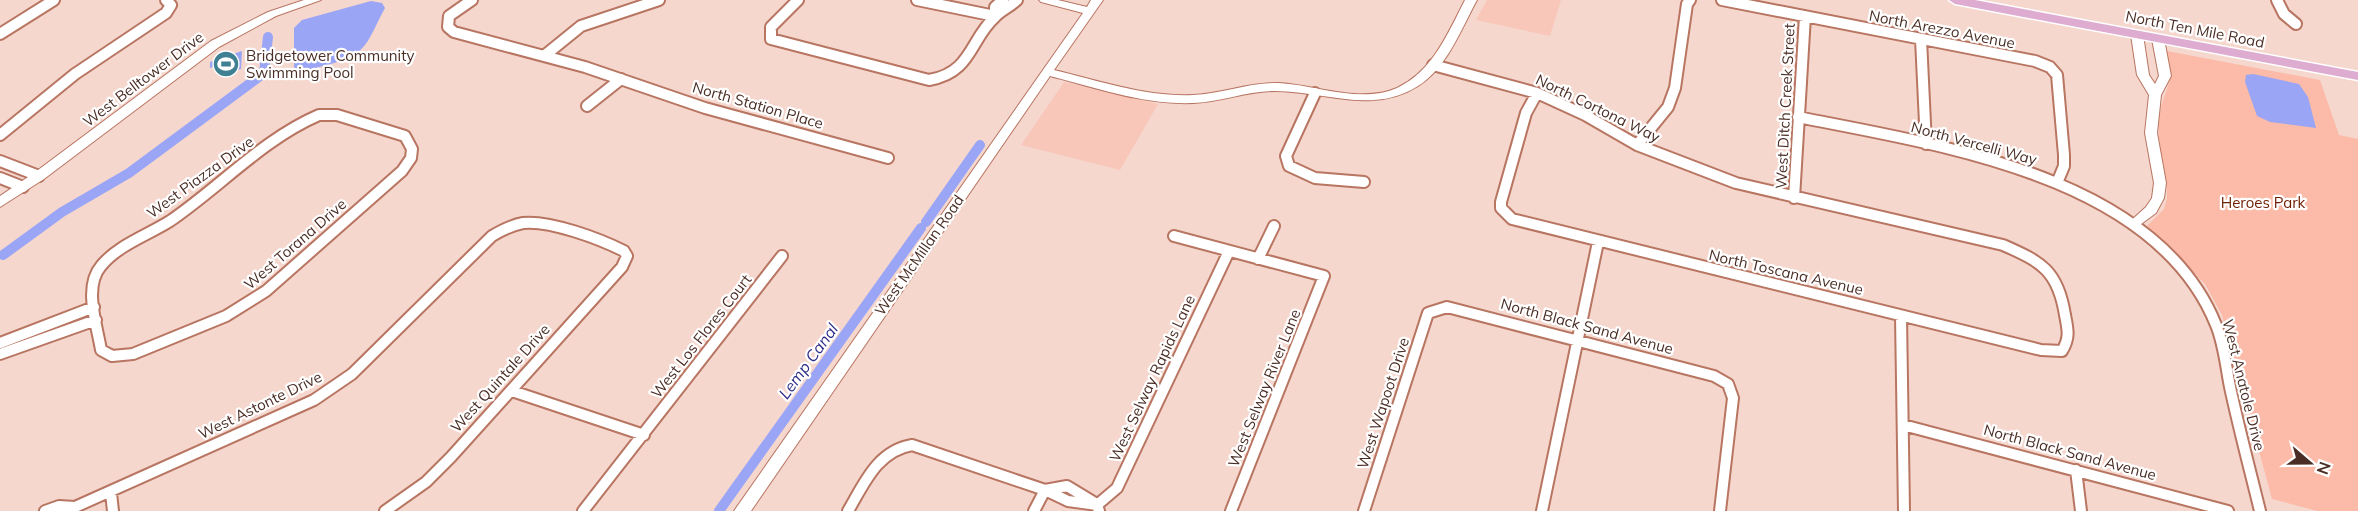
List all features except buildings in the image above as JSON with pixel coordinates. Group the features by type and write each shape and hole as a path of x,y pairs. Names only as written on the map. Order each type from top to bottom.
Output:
{"main road":[{"name":"North Ten Mile Road","path":"1955,0 2358,76"}],"street":[{"path":"0,34 54,0"},
{"name":"West Belltower Drive","path":"0,202 39,176 215,44 272,14 315,0"},
{"name":"North Station Place","path":"472,0 454,10 447,22 454,32 621,79 705,108 888,158"},
{"path":"544,56 581,26 659,0"},
{"path":"798,0 771,27 769,35 777,42 929,80 939,80 952,72 995,16 1006,11 1017,0"},
{"path":"917,0 995,16"},
{"path":"995,16 995,7 1003,0"},
{"path":"1045,0 1089,11"},
{"name":"West McMillan Road","path":"742,511 1097,0"},
{"path":"1047,72 1166,97 1195,99 1275,87 1360,99 1392,95 1416,83 1433,65 1471,0"},
{"path":"1637,145 1668,107 1675,88 1687,4 1690,0"},
{"name":"North Arezzo Avenue","path":"1722,0 2036,61 2050,67 2057,75 2064,155 2064,166 2057,183"},
{"path":"2277,0 2284,14 2296,24"},
{"path":"0,135 47,95 166,13 169,2"},
{"name":"West Ditch Creek Street","path":"1794,198 1805,16"},
{"path":"2137,35 2144,75 2155,95"},
{"path":"1921,39 1926,144"},
{"path":"2133,225 2151,210 2158,198 2160,183 2151,133 2155,95 2165,76 2158,39"},
{"name":"North Cortona Way","path":"1433,65 1537,93 1585,115 1637,145 1736,183 2003,245 2031,257 2053,273 2061,288 2068,339 2062,351"},
{"path":"587,106 621,79"},
{"path":"1315,93 1286,156 1288,166 1299,173 1335,182 1364,182"},
{"name":"North Toscana Avenue","path":"1537,93 1526,112 1501,202 1506,214 1519,222 2041,350 2062,351"},
{"name":"West Torana Drive","path":"96,320 101,350 112,356 133,354 245,306 266,291 402,171 412,154 411,141 405,136 337,115 319,115"},
{"name":"West Piazza Drive","path":"94,307 91,289 100,266 121,249 168,222 205,196 293,126 319,115"},
{"name":"North Vercelli Way","path":"1798,117 1988,159 2057,183 2097,202 2133,225"},
{"path":"0,161 39,176"},
{"path":"0,178 23,187"},
{"name":"West Quintale Drive","path":"385,511 434,473 512,391 622,267 627,256 619,247 538,223 514,225"},
{"name":"West Astonte Drive","path":"45,511 59,506 73,509 111,493 286,414 335,388 492,236 514,225"},
{"name":"West Anatole Drive","path":"2133,225 2167,253 2195,284 2216,324 2260,511"},
{"path":"1174,236 1258,259 1274,226"},
{"path":"1542,511 1598,242"},
{"name":"West Selway Rapids Lane","path":"1098,508 1117,488 1229,251"},
{"name":"West Los Flores Court","path":"584,511 782,256"},
{"name":"West Selway River Lane","path":"1231,511 1324,276 1258,259"},
{"path":"0,343 94,307 96,320 0,354"},
{"name":"North Black Sand Avenue","path":"1435,309 1446,307 1714,376 1728,384 1733,398 1720,511"},
{"name":"West Wapoot Drive","path":"1364,511 1428,313 1435,309"},
{"path":"1901,316 1904,511"},
{"path":"512,391 644,435"},
{"name":"North Black Sand Avenue","path":"1903,425 2228,511"},
{"path":"848,511 881,460 891,450 906,445 919,446 1045,490 1068,501 1098,508"},
{"path":"2076,470 2081,511"},
{"path":"1034,511 1045,490"},
{"path":"111,493 114,511"}],"shaded area":[{"path":"1487,0 1561,0 1550,36 1476,20"},
{"path":"1064,82 1158,104 1120,170 1021,145"}],"green space":[{"name":"Heroes Park","path":"2167,51 2320,80 2339,135 2358,139 2358,511 2317,511 2272,499 2222,315 2205,284 2147,226 2164,209 2167,198 2166,178 2160,149 2159,119 2170,72 2165,53"}],"water":[{"path":"371,1 382,3 385,8 365,46 341,61 307,69 294,68 294,28 302,20"},
{"name":"Bridgetower Community Swimming Pool","path":"242,51 241,69 217,75 220,65 210,68 210,62"},
{"path":"2253,74 2299,84 2308,97 2316,128 2270,122 2257,116 2245,82 2246,75"}],"waterway":[{"path":"3,255 62,212 129,173 264,73 268,37"},
{"name":"Lemp Canal","path":"926,222 980,145"},
{"name":"Lemp Canal","path":"719,511 921,228"}],"place":[{"name":"Bridgetower Community Swimming Pool","path":"226,64"}]}
